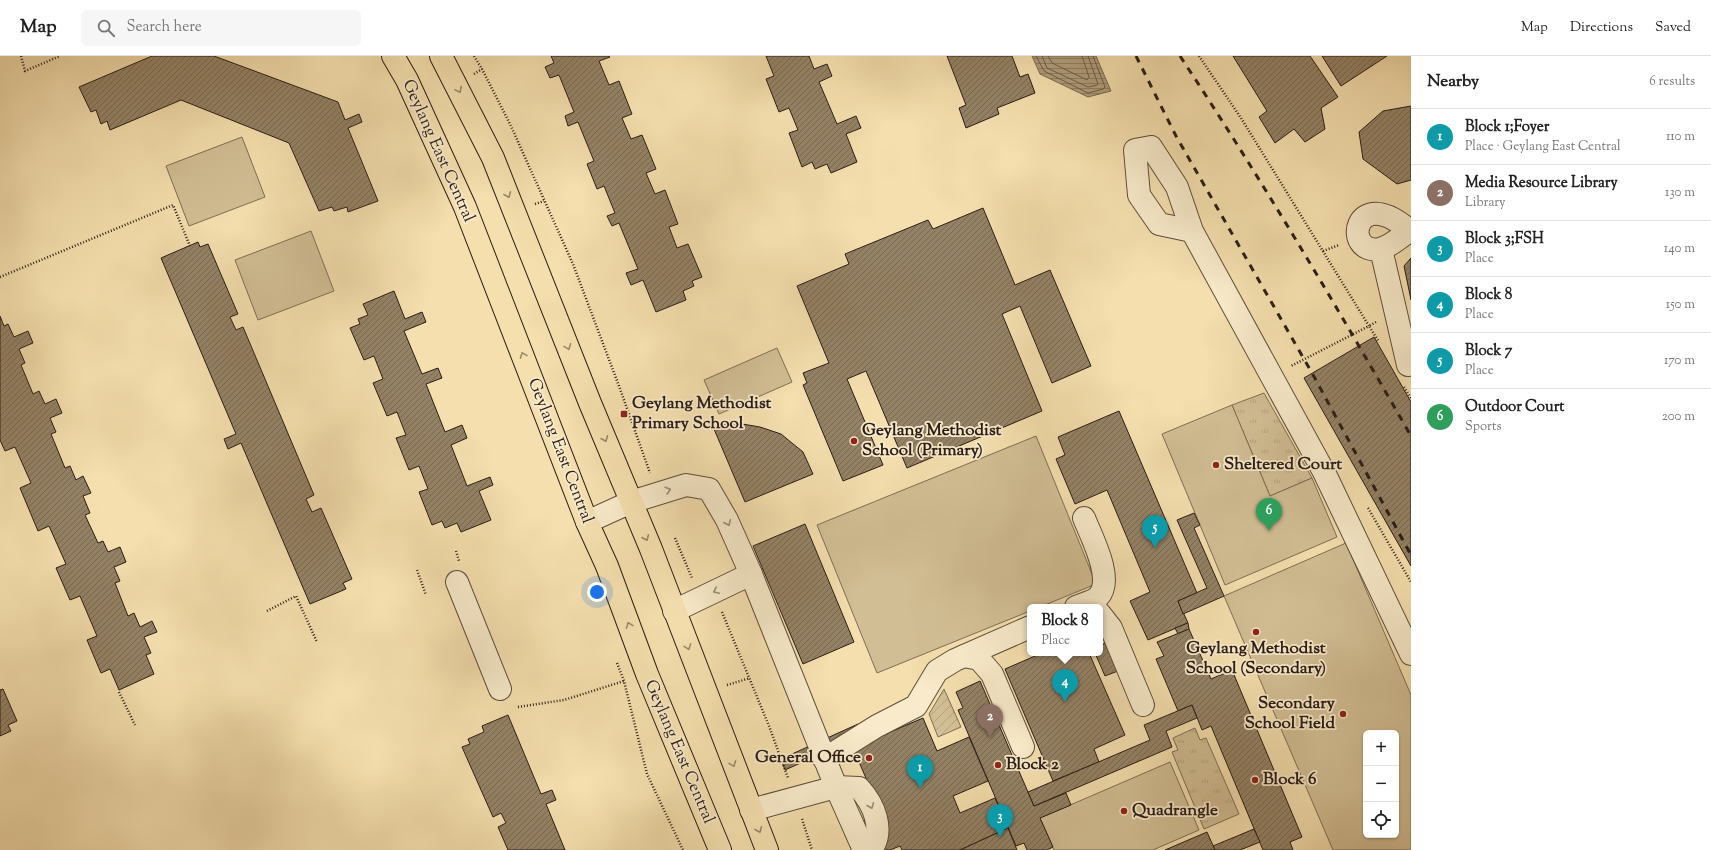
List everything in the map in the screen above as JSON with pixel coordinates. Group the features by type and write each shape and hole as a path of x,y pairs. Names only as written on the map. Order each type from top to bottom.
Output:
{"main road":[{"name":"Geylang East Central","path":"393,56 409,85 465,207 587,522 607,566 647,674 720,850"},
{"path":"441,56 493,158 631,502 767,850"}],"street":[{"path":"1373,214 1384,214 1393,217 1410,230 1398,240 1381,249 1369,249 1364,246 1358,238 1357,229 1358,223 1364,217 1373,214"},
{"path":"1192,232 1324,472 1411,654"},
{"path":"1381,249 1408,365"},
{"path":"587,522 631,502 686,485 709,490 727,520 751,574 824,759 864,850"},
{"path":"1083,604 1097,598 1102,592 1104,585 1103,567 1084,518"},
{"path":"674,611 751,574"},
{"path":"456,582 500,689"},
{"path":"1103,618 1111,628 1143,705"},
{"path":"824,759 876,726 916,706 937,670 964,656 1027,628"},
{"path":"1004,639 994,648 990,663 992,674 1023,747"},
{"path":"964,656 979,659 992,674"},
{"path":"751,810 836,788 859,788 867,797 873,809 877,827 878,837 871,850"}],"path":[{"path":"21,56 25,71 60,56"},
{"path":"474,56 510,124 573,264 650,474"},
{"path":"1199,56 1241,118 1369,326 1287,369"},
{"path":"0,277 173,205 190,246"},
{"path":"675,538 702,598 717,605 724,614 796,798 812,850"},
{"path":"417,570 426,595"},
{"path":"267,611 296,596 317,642"},
{"path":"518,707 564,700 624,681 647,774 683,850"},
{"path":"119,692 134,725"}],"green space":[{"path":"242,137 265,197 189,226 166,166"},
{"path":"311,231 334,291 258,320 235,260"},
{"path":"777,348 792,382 719,414 704,380"},
{"path":"1264,393 1312,478 1270,496 1232,405"},
{"path":"1232,405 1270,496 1312,478 1337,537 1225,585 1162,434"},
{"path":"1036,436 1096,584 1047,604 1027,604 1027,612 877,673 817,525"},
{"name":"Secondary School Field","path":"1346,543 1411,695 1411,850 1333,850 1224,596"},
{"path":"944,689 961,727 938,737 929,714"},
{"path":"1195,728 1200,740 1206,738 1239,814 1204,829 1172,752 1178,750 1173,738"},
{"name":"Quadrangle","path":"1170,762 1199,830 1153,850 1054,850 1040,818"}],"water":[{"path":"1032,56 1096,56 1111,91 1088,97 1040,74"}],"building":[{"path":"152,56 214,56 338,102 345,120 359,114 362,122 348,128 378,201 348,212 347,207 334,211 332,207 319,211 289,143 181,100 110,130 107,121 101,124 96,110 91,112 79,87"},
{"path":"551,56 610,57 599,61 609,85 619,81 632,114 622,118 631,139 642,135 656,169 646,173 655,194 665,190 678,224 669,227 677,248 688,244 702,277 692,281 694,286 683,291 686,300 656,312 643,280 631,285 626,273 638,269 619,223 612,226 607,216 615,213 604,186 597,189 587,164 594,161 578,122 568,126 565,116 574,112 559,75 550,78 545,67 554,63"},
{"path":"766,56 809,56 814,69 827,64 832,76 819,82 837,124 856,116 861,128 846,134 857,162 831,173 827,164 815,169 812,162 802,167 789,133 798,130 789,108 779,112 766,79 774,76"},
{"path":"947,56 1012,56 1020,77 1028,74 1035,93 997,108 999,114 966,128 959,108 966,105"},
{"path":"1233,56 1310,56 1338,97 1321,108 1325,129 1305,142 1294,129 1275,143 1259,117 1267,111"},
{"path":"1322,56 1387,56 1341,86"},
{"path":"1411,106 1411,180 1397,184 1363,159 1359,132 1383,111"},
{"path":"983,208 1015,285 1050,270 1091,366 1052,383 1020,306 1002,314 1042,411 907,468 866,371 847,379 883,465 843,481 803,385 807,383 803,373 829,363 797,286 849,264 845,254 928,220 933,229"},
{"path":"198,242 200,247 208,244 238,314 230,317 236,330 243,327 314,495 306,499 312,512 321,508 352,579 343,583 346,589 310,604 241,443 228,449 224,439 236,434 161,258"},
{"path":"1411,258 1411,300 1404,266"},
{"path":"394,291 405,319 422,312 426,322 404,331 422,374 438,368 442,378 426,384 445,432 462,425 467,438 451,445 467,486 490,477 493,485 479,491 491,520 461,532 457,523 445,528 442,521 432,525 419,492 428,489 419,466 409,470 396,438 406,435 397,412 387,416 373,383 383,379 374,356 364,360 350,328 360,324 358,319 368,315 363,304"},
{"path":"0,316 4,326 8,324 14,337 28,331 33,343 19,349 25,363 21,365 33,394 39,391 45,404 56,399 62,413 50,418 56,432 51,434 65,468 70,466 76,480 83,476 91,493 83,496 90,513 85,515 98,543 103,541 108,552 120,547 126,562 114,567 120,581 115,583 128,616 134,613 140,627 152,621 157,632 144,637 151,653 146,655 154,674 119,690 110,669 101,673 87,640 97,636 80,596 70,600 56,568 66,564 49,526 38,531 20,488 31,483 15,447 5,451 0,440"},
{"path":"1374,337 1411,402 1411,566 1304,378"},
{"path":"1119,411 1197,593 1178,601 1188,623 1148,640 1130,601 1150,592 1107,490 1075,504 1056,459 1065,455 1058,437"},
{"path":"731,422 760,427 781,434 803,452 813,474 745,502 714,429"},
{"path":"1194,513 1200,525 1194,528 1224,596 1183,614 1178,601 1207,588 1177,520"},
{"path":"805,524 854,642 803,664 753,546"},
{"path":"1188,623 1189,629 1178,634 1175,628"},
{"name":"Block 6","path":"1189,629 1211,679 1232,670 1302,837 1290,842 1293,850 1263,850 1211,726 1202,730 1192,705 1178,711 1156,659 1164,656 1157,642"},
{"path":"1106,643 1118,671 1105,676 1096,656 1103,656 1103,644"},
{"path":"1035,656 1090,656 1125,735 1094,749 1099,762 1053,781 1005,669"},
{"name":"Block 2","path":"980,681 1034,806 1066,793 1071,805 1040,818 1053,847 1047,850 1027,850 1024,843 1016,846 958,710 963,708 956,692"},
{"path":"3,689 17,721 8,725 11,731 0,736 0,690"},
{"path":"1192,705 1197,718 1166,731 1172,747 1034,806 1028,792 1150,740 1144,725"},
{"path":"508,715 541,794 552,790 556,800 546,804 565,850 508,850 498,827 506,823 501,813 493,817 462,747 470,744 468,739 484,732 482,726"},
{"path":"923,718 937,751 969,737 988,781 953,796 960,813 995,798 1008,828 960,850 902,850 900,846 890,850 864,850 854,825 881,813 853,748"},
{"path":"858,724 866,743 849,741 785,770 781,759"},
{"path":"1008,828 1017,850 960,850"},
{"path":"1254,829 1260,842 1240,850 1215,850 1213,846"},
{"path":"1207,832 1215,850 1165,850"}],"railway":[{"path":"1136,56 1176,136 1312,373 1411,555"},
{"path":"1180,56 1298,244 1411,436"}],"place":[{"name":"Geylang Methodist Primary School","path":"624,414"},
{"name":"Geylang Methodist School (Primary)","path":"854,441"},
{"name":"Sheltered Court","path":"1216,465"},
{"name":"Outdoor Court","path":"1269,531"},
{"name":"Block 7","path":"1155,548"},
{"name":"Geylang Methodist School (Secondary)","path":"1256,632"},
{"name":"Block 8","path":"1065,702"},
{"name":"Secondary School Field","path":"1343,714"},
{"name":"Media Resource Library","path":"990,737"},
{"name":"General Office","path":"869,758"},
{"name":"Block 2","path":"998,765"},
{"name":"Block 6","path":"1255,780"},
{"name":"Block 1;Foyer","path":"920,788"},
{"name":"Quadrangle","path":"1124,811"},
{"name":"Block 3;FSH","path":"1000,837"}]}
